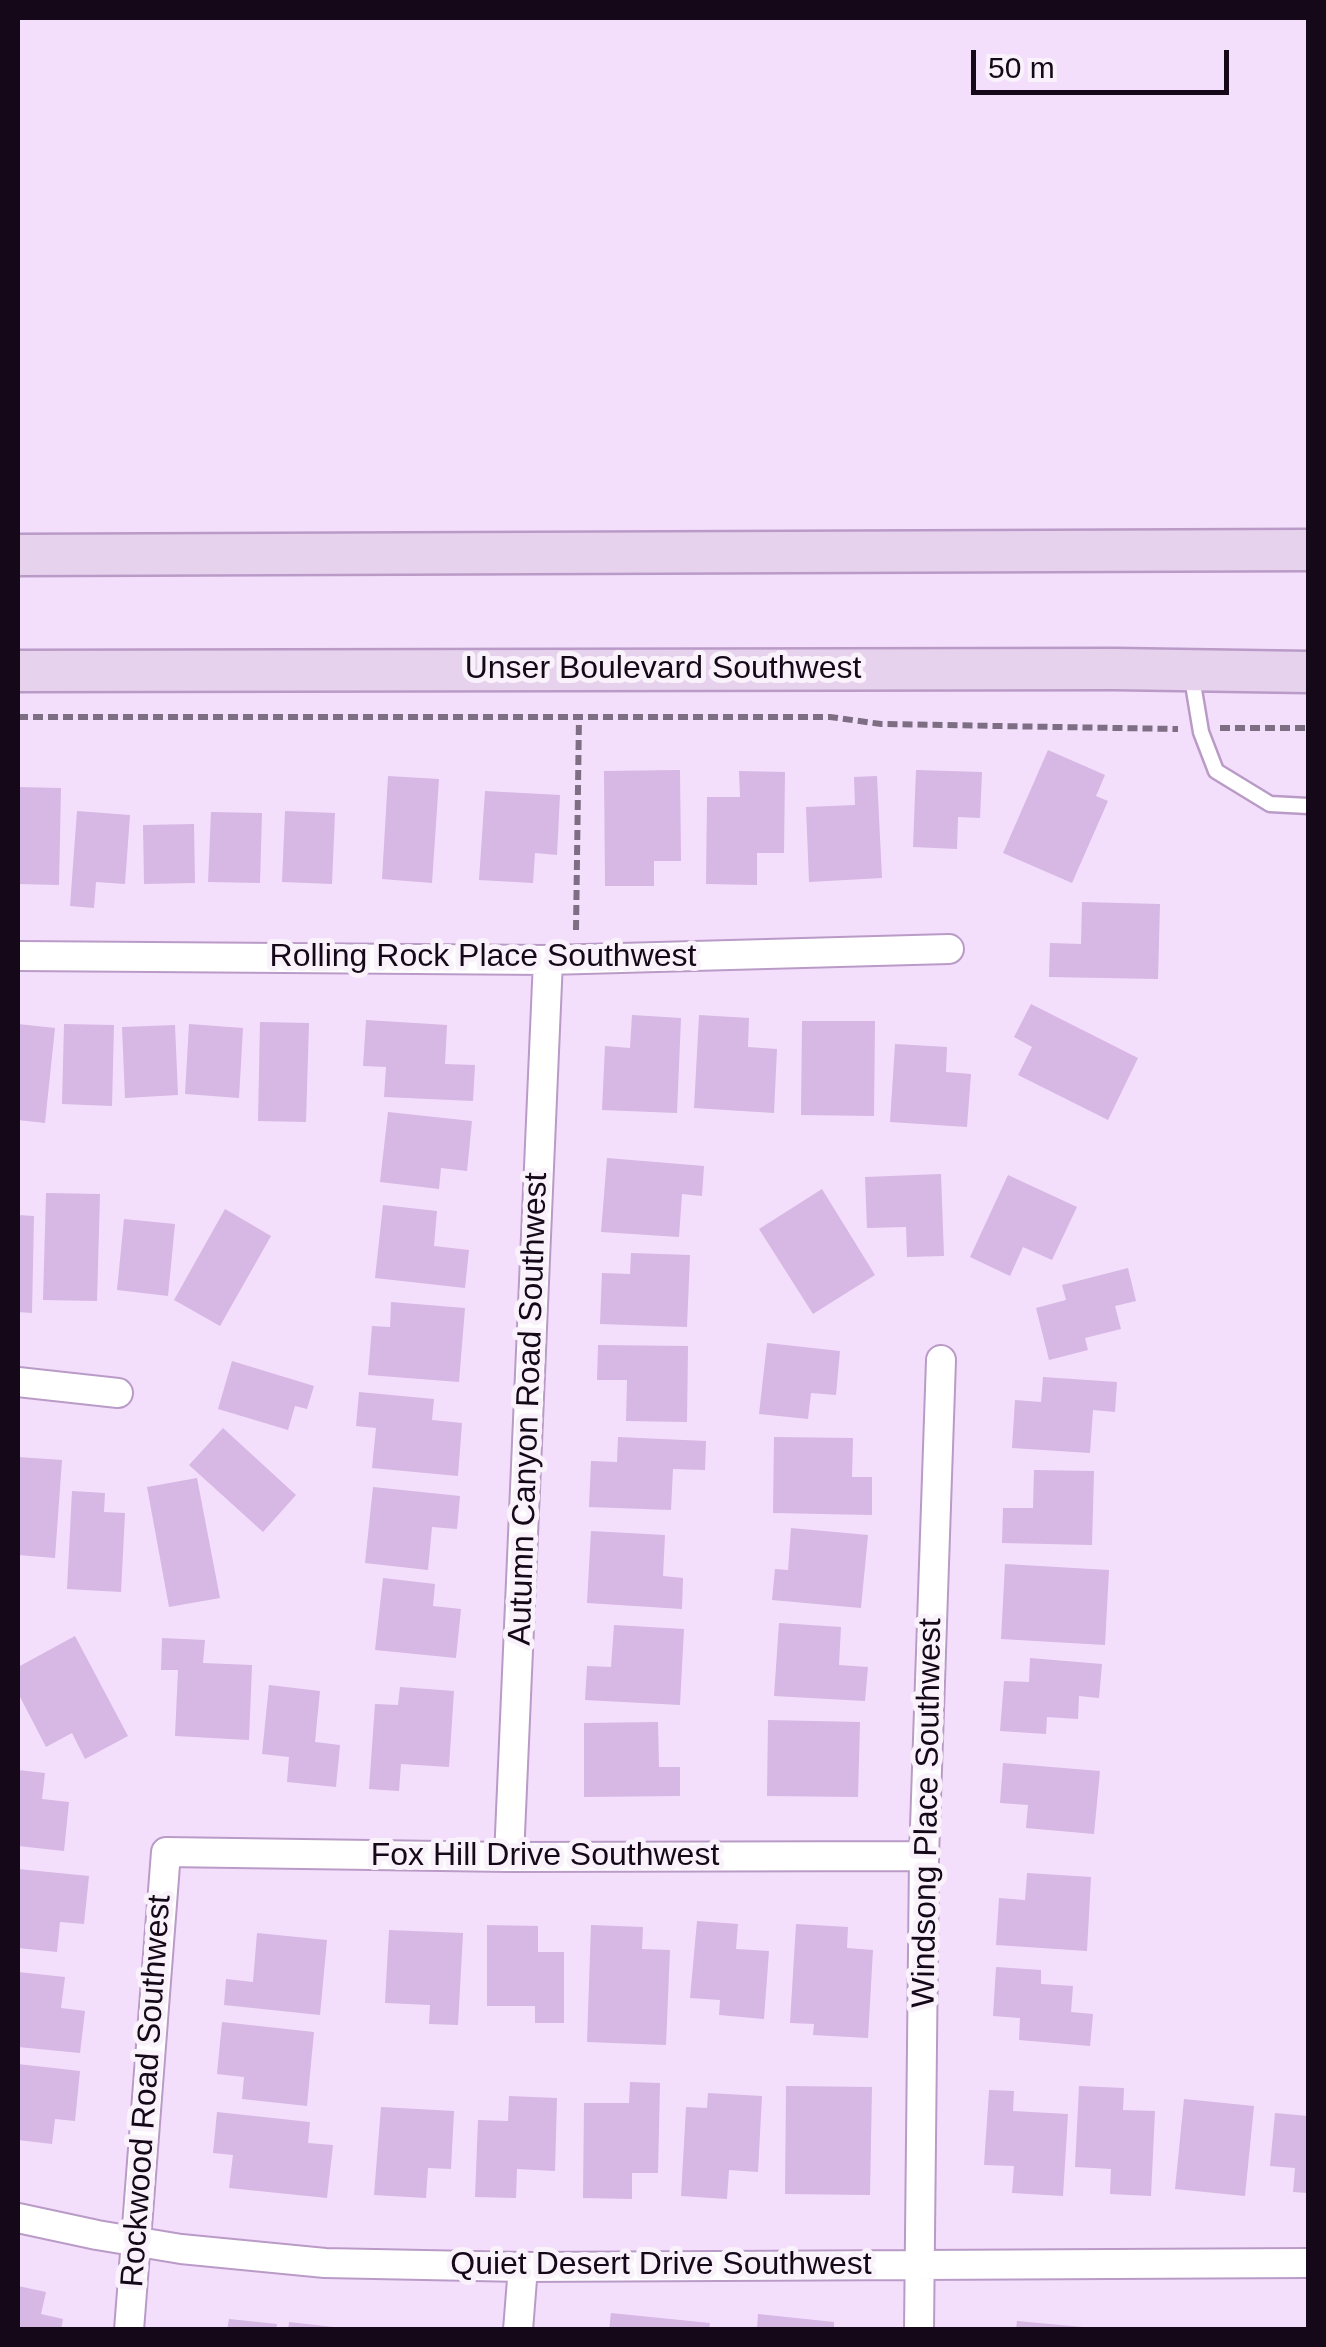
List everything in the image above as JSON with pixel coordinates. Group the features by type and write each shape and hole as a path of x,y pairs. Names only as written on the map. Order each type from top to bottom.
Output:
{"main road":[{"path":"18,555 1308,550"},
{"name":"Unser Boulevard Southwest","path":"18,670 1302,673"}],"street":[{"name":"Rolling Rock Place Southwest","path":"18,956 562,960 949,949"},
{"name":"Autumn Canyon Road Southwest","path":"509,1857 562,960"},
{"name":"Windsong Place Southwest","path":"919,2330 924,1856 941,1360"},
{"path":"18,1382 118,1393"},
{"name":"Fox Hill Drive Southwest","path":"166,1852 509,1857 924,1856"},
{"name":"Rockwood Road Southwest","path":"129,2330 166,1852"},
{"name":"Quiet Desert Drive Southwest","path":"18,2218 136,2241 325,2263 523,2268 1308,2263"},
{"path":"518,2330 523,2268"}],"lane":[{"path":"1190,671 1201,732 1216,772 1270,804 1308,806"}],"path":[{"path":"562,960 579,716"},
{"path":"18,717 830,717 881,724 1164,728 1201,732 1229,727 1308,728"}],"building":[{"path":"1048,750 1105,775 1096,796 1108,801 1072,883 1003,853"},
{"path":"680,770 681,861 654,861 654,886 605,886 604,771"},
{"path":"916,770 982,772 980,818 958,817 957,849 913,847"},
{"path":"739,771 785,772 784,853 757,853 757,885 706,884 707,797 740,797"},
{"path":"388,776 439,779 432,883 382,879"},
{"path":"877,776 882,878 809,882 806,807 855,805 854,777"},
{"path":"18,787 61,788 59,885 18,884"},
{"path":"485,791 560,795 557,855 535,853 533,883 479,880"},
{"path":"77,811 130,815 125,884 96,882 94,908 70,906"},
{"path":"285,811 335,813 332,884 282,882"},
{"path":"211,812 262,813 260,883 208,882"},
{"path":"194,824 195,883 144,884 143,825"},
{"path":"1082,902 1160,904 1158,979 1049,977 1050,943 1081,944"},
{"path":"1031,1004 1138,1058 1108,1120 1018,1075 1032,1047 1014,1037"},
{"path":"632,1015 681,1018 677,1113 602,1110 605,1046 630,1048"},
{"path":"699,1015 749,1018 748,1047 777,1049 774,1113 694,1108"},
{"path":"366,1020 447,1025 445,1064 475,1065 473,1101 384,1097 386,1067 363,1066"},
{"path":"802,1021 875,1021 874,1116 801,1115"},
{"path":"260,1022 309,1023 306,1122 258,1121"},
{"path":"18,1024 55,1028 45,1123 18,1120"},
{"path":"64,1024 114,1025 112,1106 62,1104"},
{"path":"189,1024 243,1028 239,1098 185,1094"},
{"path":"175,1025 178,1095 125,1098 122,1027"},
{"path":"895,1044 947,1047 946,1072 971,1074 967,1127 890,1122"},
{"path":"388,1112 472,1121 467,1171 441,1168 439,1189 380,1182"},
{"path":"607,1158 704,1166 702,1196 682,1194 679,1237 601,1232"},
{"path":"941,1174 944,1256 907,1257 906,1227 867,1228 865,1177"},
{"path":"1008,1175 1077,1207 1052,1260 1023,1247 1010,1276 970,1257"},
{"path":"822,1189 875,1275 813,1314 759,1229"},
{"path":"46,1193 100,1194 97,1301 43,1300"},
{"path":"383,1205 437,1211 434,1246 469,1250 465,1288 375,1278"},
{"path":"225,1209 271,1236 220,1326 174,1300"},
{"path":"18,1215 34,1216 32,1313 18,1312"},
{"path":"124,1219 175,1224 168,1296 117,1290"},
{"path":"631,1253 690,1255 687,1327 600,1324 602,1273 630,1274"},
{"path":"1128,1268 1136,1301 1115,1306 1121,1329 1085,1338 1088,1350 1049,1360 1036,1308 1066,1300 1062,1285"},
{"path":"391,1302 465,1308 459,1382 368,1375 372,1326 390,1327"},
{"path":"767,1343 840,1351 836,1395 811,1393 808,1419 759,1414"},
{"path":"598,1345 688,1346 687,1422 626,1421 627,1380 597,1380"},
{"path":"232,1361 314,1386 307,1409 295,1406 288,1430 218,1409"},
{"path":"1043,1377 1117,1382 1115,1412 1093,1410 1090,1453 1012,1448 1015,1400 1041,1402"},
{"path":"359,1392 434,1399 432,1420 462,1423 458,1476 372,1468 376,1428 356,1426"},
{"path":"223,1428 296,1495 263,1532 189,1465"},
{"path":"618,1437 706,1441 705,1470 673,1469 671,1510 589,1507 591,1461 617,1462"},
{"path":"774,1437 853,1438 852,1477 872,1477 872,1515 773,1513"},
{"path":"18,1457 62,1460 55,1558 18,1555"},
{"path":"1034,1470 1094,1471 1092,1545 1002,1543 1003,1508 1033,1508"},
{"path":"197,1478 220,1598 169,1607 147,1487"},
{"path":"373,1487 460,1496 457,1529 432,1527 428,1570 365,1563"},
{"path":"72,1491 105,1493 104,1512 125,1513 121,1592 67,1589"},
{"path":"791,1528 868,1535 861,1608 772,1600 775,1569 788,1570"},
{"path":"591,1531 665,1535 663,1576 683,1578 682,1609 587,1603"},
{"path":"1005,1564 1109,1570 1105,1645 1001,1639"},
{"path":"383,1578 435,1584 433,1606 461,1609 456,1658 375,1650"},
{"path":"779,1623 841,1627 839,1665 868,1667 865,1701 774,1696"},
{"path":"614,1625 684,1629 680,1705 585,1700 587,1666 611,1667"},
{"path":"75,1636 128,1736 85,1759 72,1733 46,1747 18,1693 18,1667"},
{"path":"162,1638 205,1640 203,1663 252,1665 249,1740 175,1736 178,1670 161,1670"},
{"path":"1030,1658 1102,1664 1099,1698 1079,1696 1078,1719 1047,1717 1046,1734 1000,1731 1004,1681 1029,1682"},
{"path":"269,1685 320,1691 315,1742 340,1745 336,1787 287,1782 289,1757 262,1754"},
{"path":"400,1687 454,1691 449,1767 401,1764 399,1791 369,1789 375,1704 398,1705"},
{"path":"768,1720 860,1722 858,1797 767,1796"},
{"path":"658,1722 659,1767 680,1767 680,1796 584,1797 584,1723"},
{"path":"1003,1763 1100,1771 1094,1834 1026,1828 1028,1805 1000,1803"},
{"path":"18,1770 45,1773 42,1799 69,1802 64,1851 18,1846"},
{"path":"18,1869 89,1876 84,1924 60,1922 57,1952 18,1948"},
{"path":"1027,1873 1091,1877 1087,1951 996,1945 999,1898 1025,1900"},
{"path":"697,1921 738,1924 736,1949 769,1951 764,2019 719,2015 720,2000 690,1998"},
{"path":"796,1924 848,1927 847,1948 873,1950 868,2038 813,2035 814,2024 790,2023"},
{"path":"487,1925 538,1926 538,1952 564,1952 564,2023 535,2023 535,2006 487,2006"},
{"path":"591,1925 643,1927 642,1949 670,1950 666,2045 587,2042"},
{"path":"389,1930 463,1933 458,2025 429,2024 430,2005 385,2003"},
{"path":"257,1933 327,1940 320,2015 224,2005 226,1979 253,1982"},
{"path":"996,1967 1041,1970 1041,1984 1073,1986 1071,2012 1093,2014 1090,2046 1019,2040 1020,2018 993,2016"},
{"path":"18,1972 65,1977 61,2008 85,2011 80,2053 18,2047"},
{"path":"222,2022 314,2032 307,2106 242,2099 244,2077 217,2074"},
{"path":"18,2064 80,2071 75,2121 55,2119 52,2144 18,2140"},
{"path":"630,2082 660,2083 658,2173 632,2173 632,2199 583,2198 584,2103 629,2103"},
{"path":"786,2086 872,2087 870,2195 785,2194"},
{"path":"1079,2086 1124,2088 1123,2110 1155,2111 1151,2196 1110,2194 1111,2169 1075,2167"},
{"path":"989,2090 1014,2091 1013,2111 1068,2114 1063,2196 1012,2193 1014,2166 984,2165"},
{"path":"708,2093 762,2096 758,2172 729,2170 727,2199 681,2196 686,2107 707,2108"},
{"path":"509,2096 557,2098 555,2171 517,2169 516,2198 475,2197 478,2120 508,2121"},
{"path":"1184,2099 1254,2106 1245,2196 1175,2189"},
{"path":"381,2107 454,2111 451,2169 428,2168 426,2198 374,2195"},
{"path":"217,2112 310,2122 308,2143 333,2145 327,2198 229,2188 233,2155 213,2153"},
{"path":"1275,2113 1308,2116 1308,2193 1293,2192 1295,2168 1270,2166"},
{"path":"18,2286 46,2292 41,2314 63,2319 61,2330 18,2330"},
{"path":"611,2313 710,2323 709,2330 609,2330"},
{"path":"758,2314 834,2322 834,2330 757,2330"},
{"path":"229,2319 277,2324 276,2330 227,2330"},
{"path":"1017,2321 1083,2327 1083,2330 1016,2330"},
{"path":"289,2322 334,2327 334,2330 288,2330"}]}
